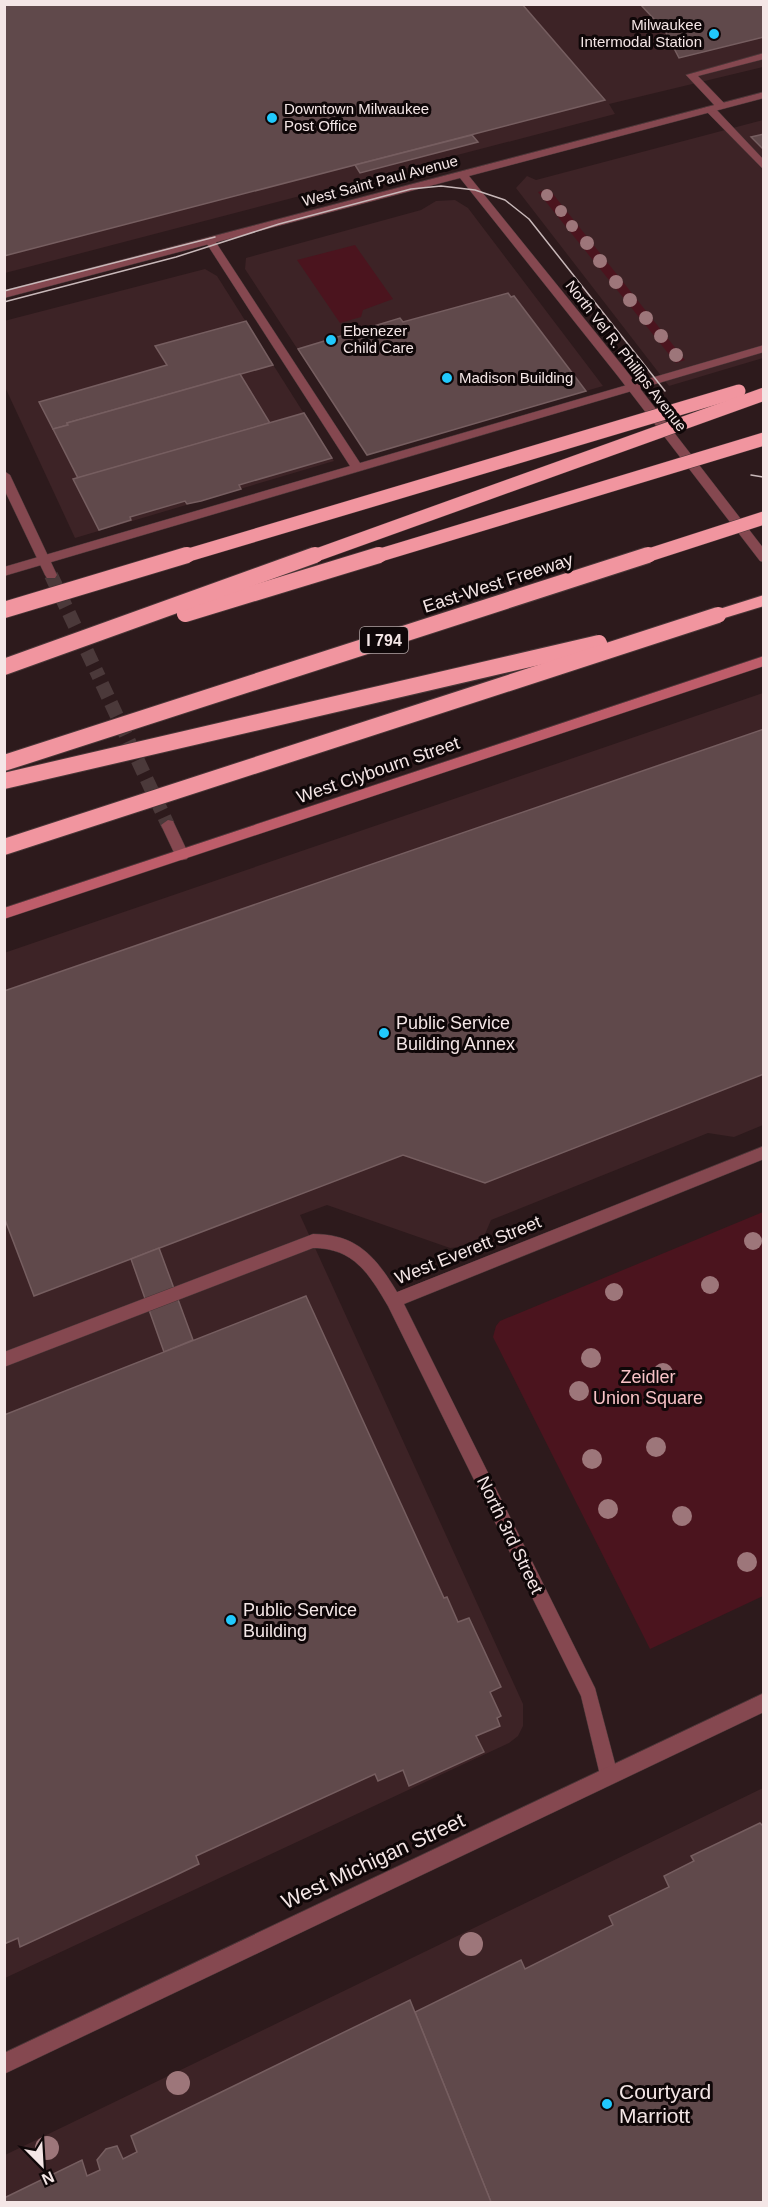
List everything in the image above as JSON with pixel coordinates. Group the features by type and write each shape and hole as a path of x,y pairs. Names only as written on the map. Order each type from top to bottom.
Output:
{"highway":[{"path":"4,610 764,383"},
{"path":"4,668 764,394"},
{"path":"4,668 764,439"},
{"name":"East-West Freeway","path":"4,763 764,518"},
{"path":"4,847 764,600"},
{"path":"4,781 718,615"}],"main road":[{"name":"West Clybourn Street","path":"4,914 764,661"}],"street":[{"path":"764,56 691,75 764,167"},
{"name":"West Saint Paul Avenue","path":"4,295 764,95"},
{"name":"North Vel R. Phillips Avenue","path":"462,174 633,387 764,558"},
{"path":"210,241 357,468"},
{"path":"4,572 764,348"},
{"path":"4,475 51,575"},
{"path":"168,825 182,855"},
{"name":"West Everett Street","path":"4,1360 313,1241 339,1243 361,1257 378,1275 394,1301 764,1152"},
{"name":"North 3rd Street","path":"394,1301 589,1694 609,1775"},
{"name":"West Michigan Street","path":"4,2064 764,1702"}],"shaded area":[{"name":"Downtown Milwaukee Post Office","path":"5,5 763,5 763,67 609,104 615,114 5,273"},
{"path":"763,120 763,358 669,386 516,188 527,176 536,180"},
{"path":"455,200 468,208 603,386 367,455 245,269 246,258 421,210 436,201"},
{"path":"205,269 217,276 334,461 75,538 5,387 4,321"},
{"path":"763,693 763,1125 734,1137 708,1133 491,1220 485,1234 459,1247 450,1248 327,1205 300,1215 523,1704 523,1726 518,1736 509,1743 5,1978 4,953"},
{"path":"763,1788 763,2202 5,2202 5,2155"}],"green space":[{"path":"549,189 685,360 676,363 538,192"},
{"path":"355,245 393,299 363,310 361,317 340,323 297,260"},
{"name":"Zeidler Union Square","path":"763,1212 763,1596 650,1649 493,1337 500,1321"}],"building":[{"name":"Downtown Milwaukee Post Office","path":"4,4 522,4 605,100 4,256"},
{"name":"Milwaukee Intermodal Station","path":"640,4 764,4 764,37 679,58 665,31"},
{"path":"764,134 764,150 751,137"},
{"path":"472,135 478,142 360,173 355,165"},
{"name":"Madison Building","path":"508,293 511,297 514,296 586,391 367,455 298,349 400,318 403,322"},
{"path":"246,321 273,365 67,423 68,425 53,429 39,402 167,365 155,346"},
{"path":"240,374 270,423 78,478 53,429 68,425 67,423"},
{"path":"304,413 332,458 239,485 241,489 201,501 187,504 185,501 130,517 131,520 99,530 73,479"},
{"name":"Public Service Building Annex","path":"764,729 764,1074 485,1183 403,1155 34,1296 4,1217 4,991"},
{"path":"159,1248 193,1340 164,1352 131,1259"},
{"name":"Public Service Building","path":"306,1296 444,1598 447,1597 458,1622 469,1618 501,1687 490,1692 501,1716 497,1718 500,1726 476,1736 484,1752 409,1786 403,1770 378,1781 375,1774 196,1856 199,1864 20,1947 18,1938 4,1944 4,1415"},
{"name":"Courtyard Marriott","path":"760,1823 764,1827 764,2202 491,2202 415,2012 521,1960 525,1969 613,1925 609,1916 669,1887 664,1876 694,1861 691,1856"},
{"path":"410,2000 491,2202 4,2202 4,2198 82,2160 87,2176 100,2170 97,2160 106,2149 117,2146 123,2159 137,2152 131,2136"}],"tunnel":[{"path":"51,575 99,677"},
{"path":"102,684 168,825"}],"tram line":[{"path":"4,302 176,257 279,224 411,189 441,186 475,190 505,200 529,219 665,391"},
{"path":"4,291 215,237"},
{"path":"751,475 763,477"}],"place":[{"name":"Milwaukee Intermodal Station","path":"714,34"},
{"name":"Downtown Milwaukee Post Office","path":"272,118"},
{"name":"Ebenezer Child Care","path":"331,340"},
{"name":"Madison Building","path":"447,378"},
{"name":"Public Service Building Annex","path":"384,1033"},
{"name":"Public Service Building","path":"231,1620"},
{"name":"Courtyard Marriott","path":"607,2104"}]}
